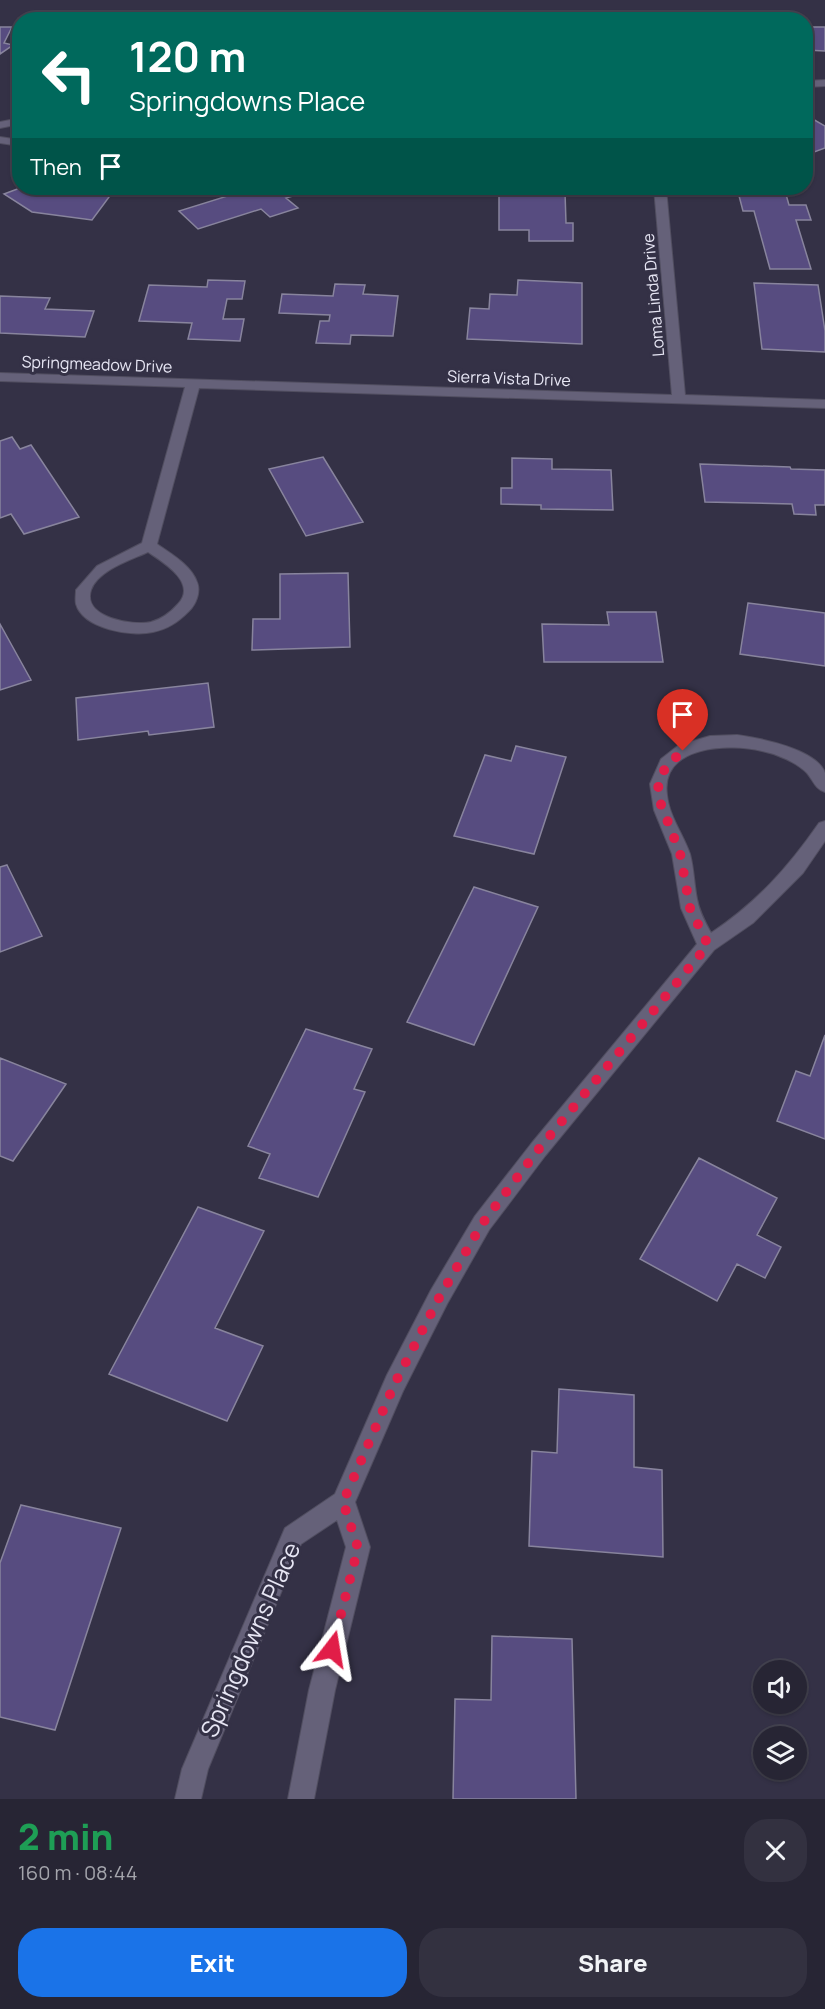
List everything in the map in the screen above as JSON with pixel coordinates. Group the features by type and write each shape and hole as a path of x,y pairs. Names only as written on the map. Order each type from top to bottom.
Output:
{"street":[{"name":"Loma Linda Drive","path":"661,195 679,400"},
{"name":"Springmeadow Drive","path":"0,377 193,384"},
{"name":"Sierra Vista Drive","path":"193,384 825,404"},
{"path":"149,546 182,571 190,581 190,598 183,610 160,624 130,629 105,625 92,616 85,606 84,593 89,582 111,565 149,546 193,384"},
{"path":"708,945 690,908 680,853 660,802 658,784 666,766 683,751 706,742 736,739 770,746 802,759 825,786"},
{"path":"301,1799 322,1690 358,1548 343,1502 395,1383 439,1298 482,1224 538,1150 708,945 747,918 797,868 825,828"},
{"name":"Springdowns Place","path":"188,1799 195,1769 293,1536 343,1502"}],"building":[{"path":"0,27 12,27 4,43 12,46 0,54"},
{"path":"813,27 825,27 825,51 813,50"},
{"path":"813,119 825,126 825,148 813,152"},
{"path":"12,191 12,195 111,195 92,220 32,212 4,194"},
{"path":"231,195 296,195 286,198 298,208 270,217 261,209 198,229 179,211"},
{"path":"499,195 565,195 566,223 573,223 573,241 529,241 529,230 499,230"},
{"path":"739,195 786,195 789,205 806,205 811,220 796,220 811,269 770,269 754,211 743,211"},
{"path":"208,280 245,281 242,299 227,299 223,319 244,319 240,341 188,339 192,323 139,321 149,285 207,287"},
{"path":"518,280 582,283 582,344 467,339 470,308 489,309 490,294 517,295"},
{"path":"754,283 818,285 825,331 825,352 762,349"},
{"path":"335,284 365,285 363,294 398,296 393,336 351,335 350,344 316,343 320,321 329,321 330,315 279,313 282,294 333,296"},
{"path":"0,296 50,298 45,309 94,311 85,337 0,333"},
{"path":"12,437 20,449 31,445 79,517 24,534 11,514 0,518 0,441"},
{"path":"323,457 363,522 306,536 269,469"},
{"path":"512,458 552,459 552,469 611,470 613,510 541,509 541,505 501,504 501,488 512,488"},
{"path":"700,464 825,470 825,505 815,505 816,515 794,514 792,504 705,502"},
{"path":"348,573 350,647 252,650 253,619 280,619 280,574"},
{"path":"748,603 825,613 825,666 740,654"},
{"path":"607,612 656,612 663,662 544,662 542,624 609,625"},
{"path":"0,624 31,680 0,690"},
{"path":"208,683 214,727 149,735 148,731 78,740 76,698"},
{"path":"516,746 566,757 534,854 454,836 485,755 511,761"},
{"path":"7,865 42,936 0,952 0,867"},
{"path":"474,887 538,907 474,1045 407,1022"},
{"path":"306,1029 372,1049 354,1089 365,1092 318,1197 259,1178 270,1154 248,1146"},
{"path":"825,1035 825,1139 777,1121 796,1071 810,1076"},
{"path":"0,1058 66,1084 13,1161 0,1156"},
{"path":"699,1158 777,1198 757,1235 781,1247 765,1278 737,1264 717,1301 640,1259"},
{"path":"198,1207 264,1231 215,1328 263,1346 227,1421 109,1374"},
{"path":"559,1389 634,1395 634,1467 662,1470 663,1557 529,1546 532,1451 557,1453"},
{"path":"21,1505 121,1528 55,1730 0,1717 0,1563"},
{"path":"492,1636 572,1639 576,1799 453,1799 455,1699 491,1700"}],"route":[{"path":"332,1649 358,1548 343,1502 395,1383 439,1298 482,1224 538,1150 708,945 690,908 687,878 680,853 660,802 658,784 666,766 683,751"}]}
